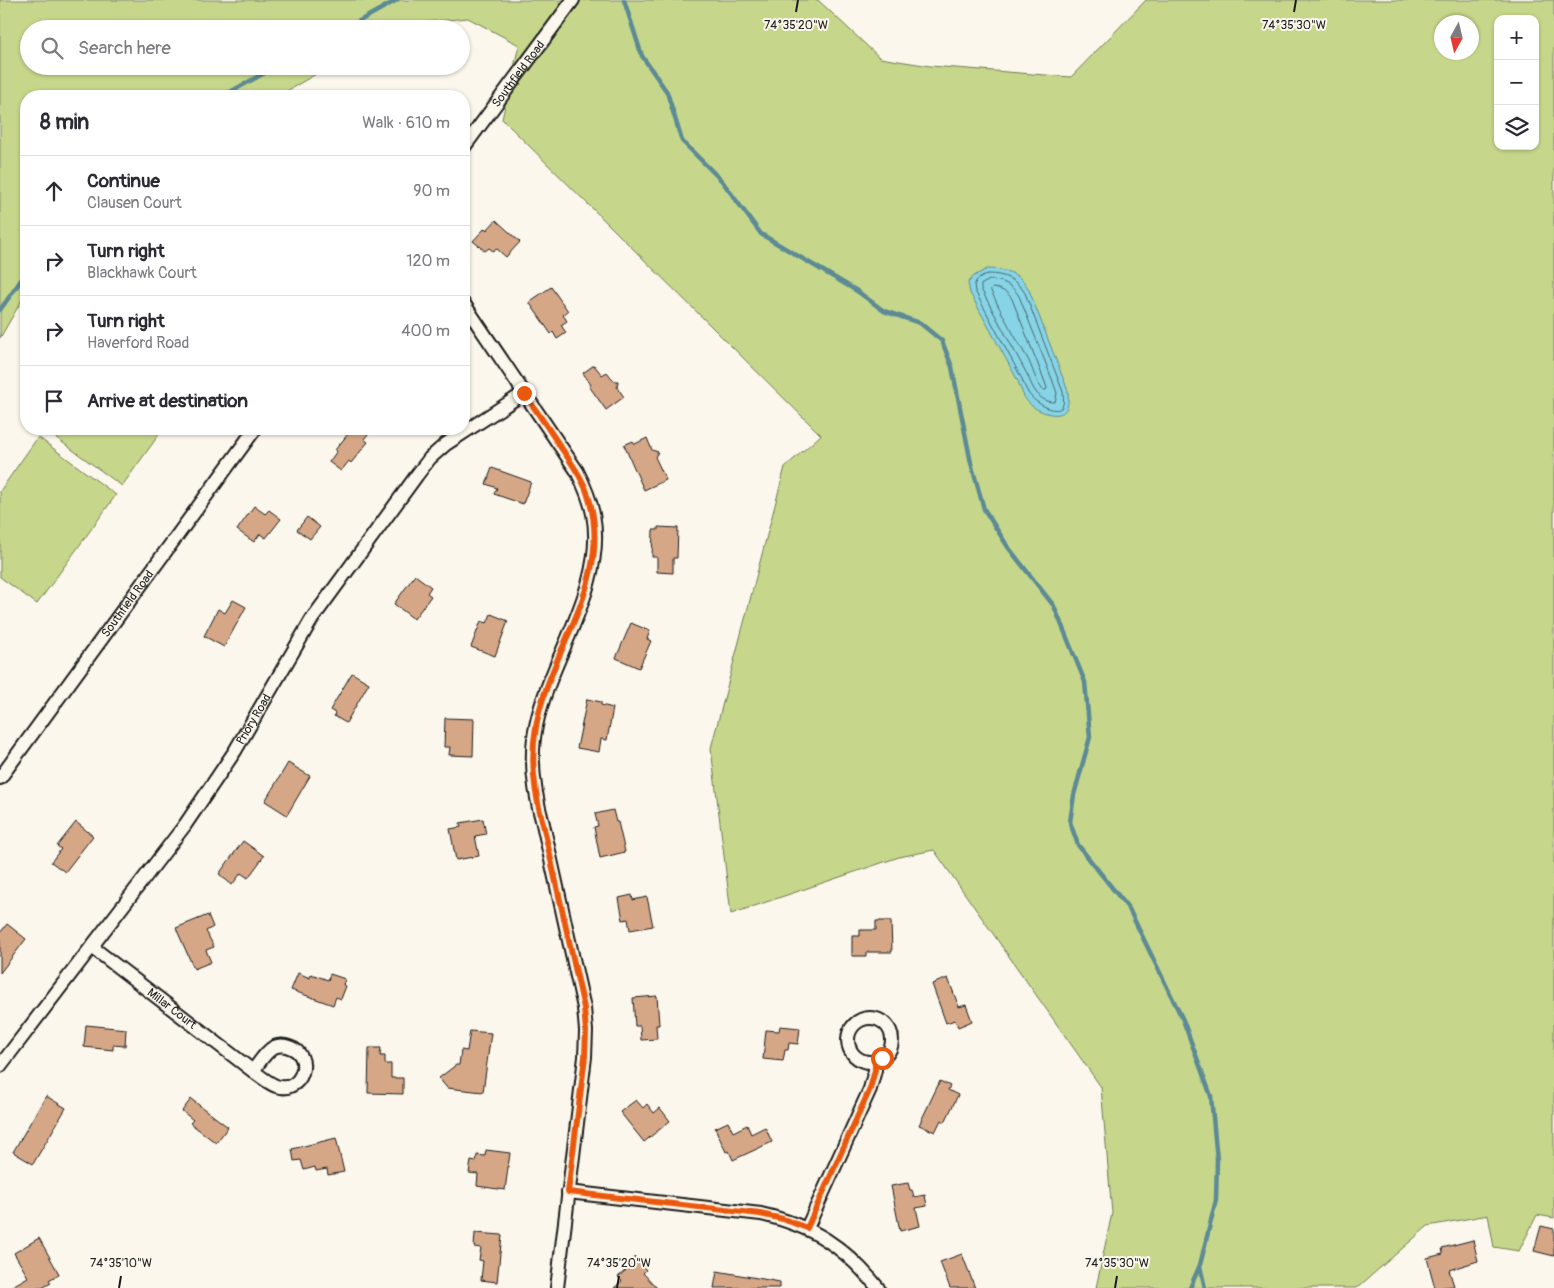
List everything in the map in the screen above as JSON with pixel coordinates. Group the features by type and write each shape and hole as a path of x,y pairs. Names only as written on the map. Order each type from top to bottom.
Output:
{"street":[{"name":"Southfield Road","path":"470,139 573,0"},
{"path":"470,313 577,471 593,514 595,536 594,558 589,582 542,700 533,750 533,774 537,801 584,1008 586,1031 585,1057 556,1288"},
{"name":"Priory Road","path":"470,428 524,393"},
{"name":"Southfield Road","path":"0,778 251,435"},
{"name":"Priory Road","path":"0,1066 207,794 236,750 312,619 417,474 430,458 460,435"},
{"name":"Millar Court","path":"92,947 253,1071"},
{"path":"807,1228 870,1089 875,1070 875,1061"},
{"path":"568,1192 760,1214 783,1219 807,1228 832,1242 850,1256 878,1288"}],"green space":[{"path":"0,0 818,0 880,58 930,66 1071,77 1146,0 1554,0 1554,1218 1537,1215 1519,1251 1494,1247 1488,1215 1428,1226 1357,1288 1096,1288 1112,1213 1101,1087 934,850 899,857 731,914 711,748 785,467 821,435 502,119 519,45 468,18 447,20 20,20 20,75 314,75 288,90 20,90 20,303 0,338"},
{"path":"52,435 159,435 122,486"},
{"path":"38,437 116,495 37,604 0,577 0,491"}],"water":[{"path":"987,269 1015,274 1029,290 1068,391 1068,405 1061,414 1045,413 1027,401 970,293 968,283 974,276"}],"building":[{"path":"496,220 520,242 506,257 497,249 493,251 489,248 485,251 473,241 485,228 487,230"},
{"path":"551,287 568,311 563,315 567,321 561,325 566,333 557,339 553,332 551,334 529,302"},
{"path":"594,365 602,375 607,372 614,381 618,381 617,387 624,397 606,410 589,386 591,385 583,373"},
{"path":"347,435 367,435 364,439 368,442 351,463 349,461 341,471 329,462 337,451 335,450"},
{"path":"647,438 652,450 658,452 655,457 666,480 644,490 624,445 633,441 635,444"},
{"path":"492,468 531,482 523,504 494,494 497,488 486,484"},
{"path":"254,506 265,514 269,510 281,519 266,538 260,534 254,542 237,530"},
{"path":"307,517 320,527 310,539 297,530"},
{"path":"658,527 678,528 677,558 673,558 673,573 657,572 657,557 652,557 653,530 658,530"},
{"path":"415,575 431,587 427,593 431,596 414,619 394,604"},
{"path":"233,600 246,607 224,647 204,636 218,609 225,613"},
{"path":"491,614 508,621 495,656 471,647 481,621 487,623"},
{"path":"631,623 650,631 647,639 651,641 639,668 616,658"},
{"path":"352,673 369,683 346,723 334,716 335,713 330,710"},
{"path":"587,699 601,702 601,705 613,708 607,740 601,739 599,752 577,748"},
{"path":"445,718 474,719 473,756 449,755 450,747 444,747"},
{"path":"288,763 310,776 287,815 265,801"},
{"path":"613,810 616,822 618,822 625,852 600,858 594,827 598,826 595,814"},
{"path":"483,819 486,834 475,836 479,856 456,860 450,829 461,827 460,823"},
{"path":"76,822 93,836 65,872 51,862 61,849 57,846"},
{"path":"243,841 264,856 248,878 241,873 232,885 219,874"},
{"path":"632,895 633,900 647,897 653,926 630,930 628,919 623,920 619,898"},
{"path":"208,915 213,927 206,931 214,947 206,950 211,962 194,969 176,928"},
{"path":"876,921 891,921 892,952 866,952 866,956 852,956 852,936 860,936 860,930 876,930"},
{"path":"7,924 26,939 0,973 0,933"},
{"path":"298,973 310,978 311,974 328,980 330,974 345,979 343,985 346,986 341,999 336,997 333,1005 291,990"},
{"path":"948,978 959,1007 966,1005 972,1021 958,1027 955,1020 946,1023 932,984"},
{"path":"657,996 659,1025 656,1025 657,1039 641,1040 640,1026 635,1026 633,998"},
{"path":"86,1025 126,1029 125,1046 113,1045 113,1050 84,1047"},
{"path":"780,1026 800,1028 798,1044 789,1043 788,1050 785,1050 783,1061 763,1059 766,1030 779,1031"},
{"path":"470,1031 491,1033 483,1092 447,1088 439,1078 456,1065 459,1065 461,1050 467,1051"},
{"path":"369,1048 381,1048 380,1056 385,1056 385,1064 391,1064 391,1078 403,1078 403,1094 368,1093"},
{"path":"940,1081 950,1086 948,1090 958,1095 945,1122 941,1120 935,1132 919,1125"},
{"path":"46,1096 66,1108 33,1164 13,1152"},
{"path":"191,1099 228,1127 216,1143 190,1123 193,1120 182,1111"},
{"path":"636,1100 643,1108 647,1104 654,1113 660,1108 670,1121 644,1142 620,1112"},
{"path":"728,1122 733,1132 747,1125 751,1134 765,1127 772,1142 733,1160 729,1151 726,1152 715,1128"},
{"path":"336,1138 344,1172 328,1175 327,1169 316,1171 315,1167 304,1170 301,1160 294,1161 292,1149"},
{"path":"486,1150 510,1153 505,1190 477,1186 478,1174 469,1173 471,1161 476,1162 477,1155 485,1156"},
{"path":"908,1183 914,1197 925,1195 927,1206 916,1208 920,1226 900,1231 891,1186"},
{"path":"1541,1226 1554,1229 1554,1256 1534,1251"},
{"path":"475,1233 502,1235 497,1282 481,1280 483,1261 479,1260 481,1248 474,1247"},
{"path":"39,1238 59,1274 49,1280 51,1283 42,1288 9,1288 28,1277 14,1253"},
{"path":"1473,1240 1478,1261 1449,1270 1454,1286 1435,1288 1427,1258 1443,1254 1442,1248"},
{"path":"962,1254 975,1288 950,1288 940,1262"},
{"path":"635,1257 646,1270 643,1273 657,1288 614,1288 622,1281 618,1277 626,1270 623,1267"},
{"path":"717,1271 780,1282 780,1288 714,1288"}],"waterway":[{"path":"361,20 397,0"},
{"path":"624,0 642,56 667,92 682,141 722,181 761,234 857,291 884,311 920,323 942,341 952,367 971,463 984,509 1008,547 1054,606 1085,682 1090,737 1074,795 1070,822 1078,845 1129,909 1183,1020 1211,1096 1217,1160 1216,1200 1200,1265 1190,1288"},
{"path":"234,90 261,75"},
{"path":"0,310 20,282"},
{"path":"1200,1266 1205,1288"}],"route":[{"path":"524,393 577,471 593,514 595,536 594,558 589,582 542,700 533,750 533,774 537,801 584,1008 586,1031 585,1057 568,1192 760,1214 783,1219 807,1228 870,1089 875,1070 875,1061 882,1058"}]}
